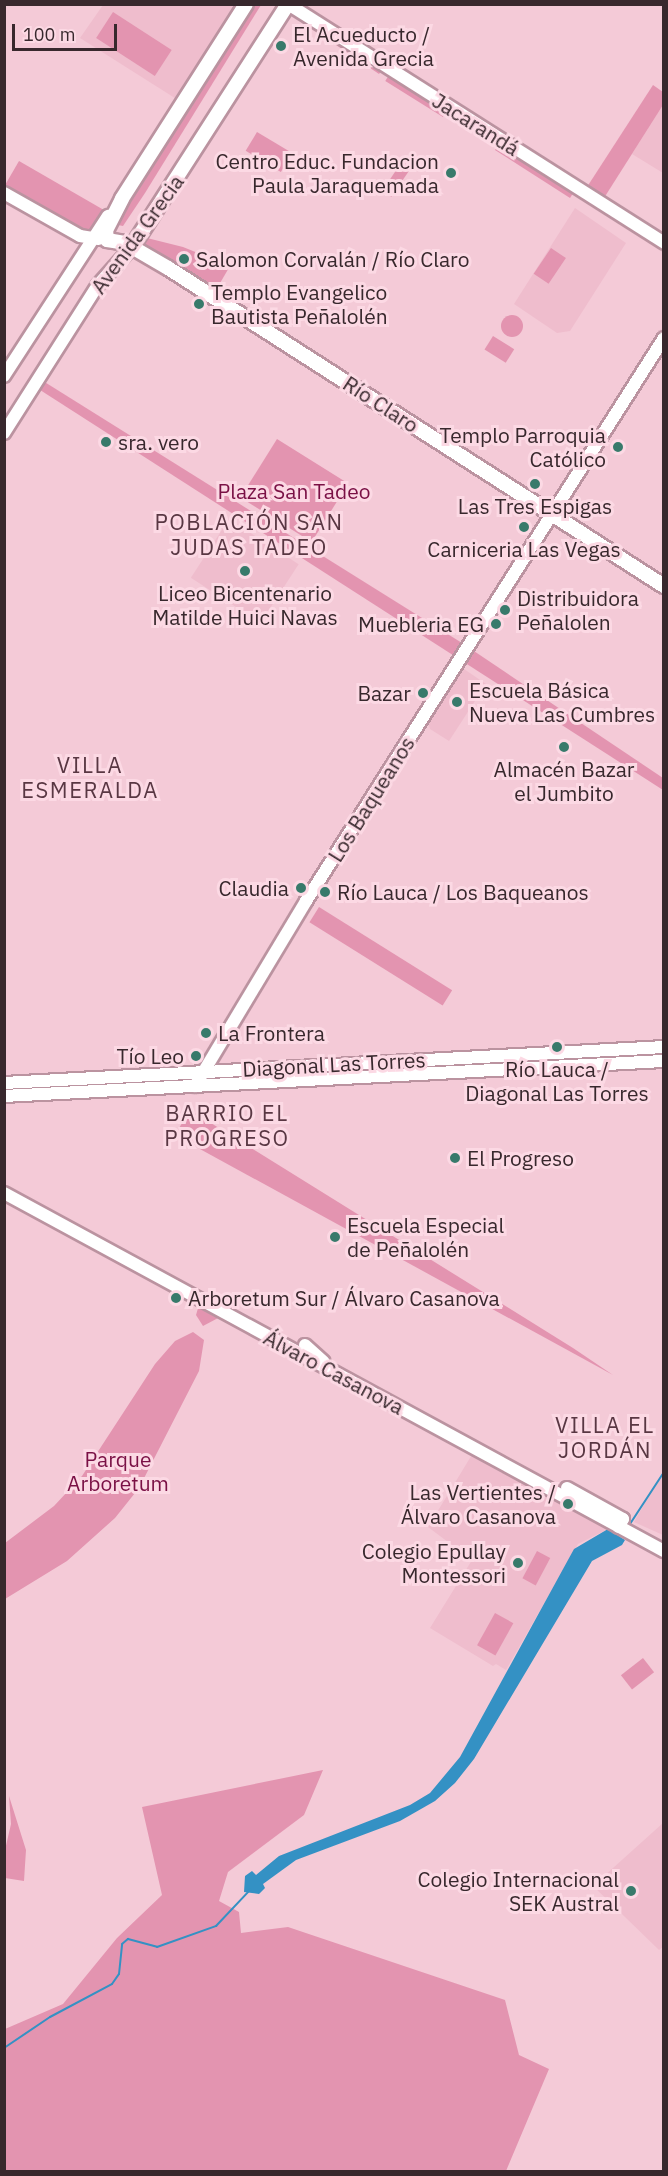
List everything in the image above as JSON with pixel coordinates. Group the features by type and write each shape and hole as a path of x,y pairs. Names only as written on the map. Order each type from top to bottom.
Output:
{"main road":[{"name":"Avenida Grecia","path":"4,376 92,239 122,199 246,4"},
{"name":"Avenida Grecia","path":"4,433 98,285 132,247 288,5"},
{"name":"Jacarandá","path":"288,5 663,243"},
{"name":"Río Claro","path":"4,193 73,232 92,239 107,240 132,247 663,586"},
{"path":"107,240 108,225 122,199"},
{"name":"Los Baqueanos","path":"195,1086 663,338"},
{"name":"Diagonal Las Torres","path":"4,1083 663,1047"},
{"name":"Diagonal Las Torres","path":"4,1096 663,1060"},
{"name":"Álvaro Casanova","path":"4,1193 663,1551"},
{"path":"305,1345 341,1377"},
{"name":"Álvaro Casanova","path":"534,1480 553,1481 623,1528"}],"shaded area":[{"path":"103,5 239,5 178,100 80,38"},
{"path":"663,105 663,173 632,154"},
{"path":"575,208 626,243 570,331 557,333 514,304"},
{"name":"Liceo Bicentenario Matilde Huici Navas","path":"229,519 299,564 260,623 191,578"},
{"name":"Escuela Básica Nueva Las Cumbres","path":"464,669 486,684 449,741 430,729 428,721 459,671"},
{"name":"Colegio Epullay Montessori","path":"473,1453 608,1529 578,1544 506,1670 496,1664 493,1666 430,1628 472,1560 428,1527"},
{"path":"663,1472 663,1535 634,1522"},
{"name":"Colegio Internacional SEK Austral","path":"663,1823 664,1946 659,1950 593,1886"}],"green space":[{"path":"252,5 261,5 145,193 123,226 113,224"},
{"path":"113,12 172,50 155,76 96,38"},
{"path":"302,17 382,70 379,74 299,20"},
{"path":"389,75 447,111 443,117 385,81"},
{"path":"653,85 663,92 663,105 604,198 587,187"},
{"path":"257,132 292,153 281,172 246,151"},
{"path":"499,143 575,190 570,198 495,150"},
{"path":"403,160 412,166 391,197 382,191"},
{"path":"19,161 103,210 88,236 4,188"},
{"path":"147,238 183,247 230,266 216,290 143,244"},
{"path":"551,248 566,258 549,284 534,274"},
{"path":"512,315 520,318 523,326 520,334 512,337 504,334 501,326 504,318"},
{"path":"493,336 514,349 506,363 485,350"},
{"path":"43,381 462,643 663,778 663,790 37,388"},
{"name":"Plaza San Tadeo","path":"277,439 348,484 312,542 240,498"},
{"path":"319,907 452,990 443,1005 309,922"},
{"path":"190,1110 613,1375 178,1137 176,1133"},
{"path":"199,1305 220,1317 203,1326 196,1315"},
{"name":"Parque Arboretum","path":"193,1332 204,1340 199,1371 139,1488 115,1518 67,1561 5,1599 5,1543 54,1506 82,1476 155,1364 175,1341"},
{"path":"537,1551 550,1558 536,1585 522,1578"},
{"path":"495,1613 513,1623 495,1656 477,1645"},
{"path":"643,1658 654,1672 632,1689 621,1675"},
{"path":"323,1770 304,1815 228,1872 219,1901 239,1912 241,1933 288,1927 505,2000 519,2055 549,2069 506,2171 5,2171 5,2029 63,2004 117,1938 162,1895 142,1807"},
{"path":"9,1796 26,1850 24,1881 5,1878 5,1850 11,1824"}],"water":[{"path":"608,1529 625,1540 622,1545 592,1561 474,1759 455,1783 435,1801 400,1821 296,1860 263,1884 265,1888 259,1894 244,1892 245,1876 252,1871 256,1875 279,1856 410,1805 430,1793 460,1757 574,1549"}],"waterway":[{"path":"628,1527 664,1472"},
{"path":"4,2048 50,2017 112,1984 119,1974 122,1944 128,1939 157,1947 216,1926 250,1890"}],"place":[{"name":"El Acueducto / Avenida Grecia","path":"281,46"},
{"name":"Centro Educ. Fundacion Paula Jaraquemada","path":"451,173"},
{"name":"Salomon Corvalán / Río Claro","path":"184,259"},
{"name":"Templo Evangelico Bautista Peñalolén","path":"199,304"},
{"name":"sra. vero","path":"106,442"},
{"name":"Templo Parroquia Católico","path":"618,447"},
{"name":"Las Tres Espigas","path":"535,484"},
{"name":"Carniceria Las Vegas","path":"524,527"},
{"name":"Liceo Bicentenario Matilde Huici Navas","path":"245,571"},
{"name":"Distribuidora Peñalolen","path":"505,610"},
{"name":"Muebleria EG","path":"496,624"},
{"name":"Bazar","path":"423,693"},
{"name":"Escuela Básica Nueva Las Cumbres","path":"457,702"},
{"name":"Almacén Bazar el Jumbito","path":"564,747"},
{"name":"Claudia","path":"301,888"},
{"name":"Río Lauca / Los Baqueanos","path":"325,892"},
{"name":"La Frontera","path":"206,1033"},
{"name":"Río Lauca / Diagonal Las Torres","path":"557,1047"},
{"name":"Tío Leo","path":"196,1056"},
{"name":"El Progreso","path":"455,1158"},
{"name":"Escuela Especial de Peñalolén","path":"335,1237"},
{"name":"Arboretum Sur / Álvaro Casanova","path":"176,1298"},
{"name":"Las Vertientes / Álvaro Casanova","path":"568,1504"},
{"name":"Colegio Epullay Montessori","path":"518,1563"},
{"name":"Colegio Internacional SEK Austral","path":"631,1891"}],"district":[{"name":"POBLACIÓN SAN JUDAS TADEO","path":"249,534"},
{"name":"VILLA ESMERALDA","path":"90,776"},
{"name":"BARRIO EL PROGRESO","path":"227,1124"},
{"name":"VILLA EL JORDÁN","path":"605,1436"}]}
